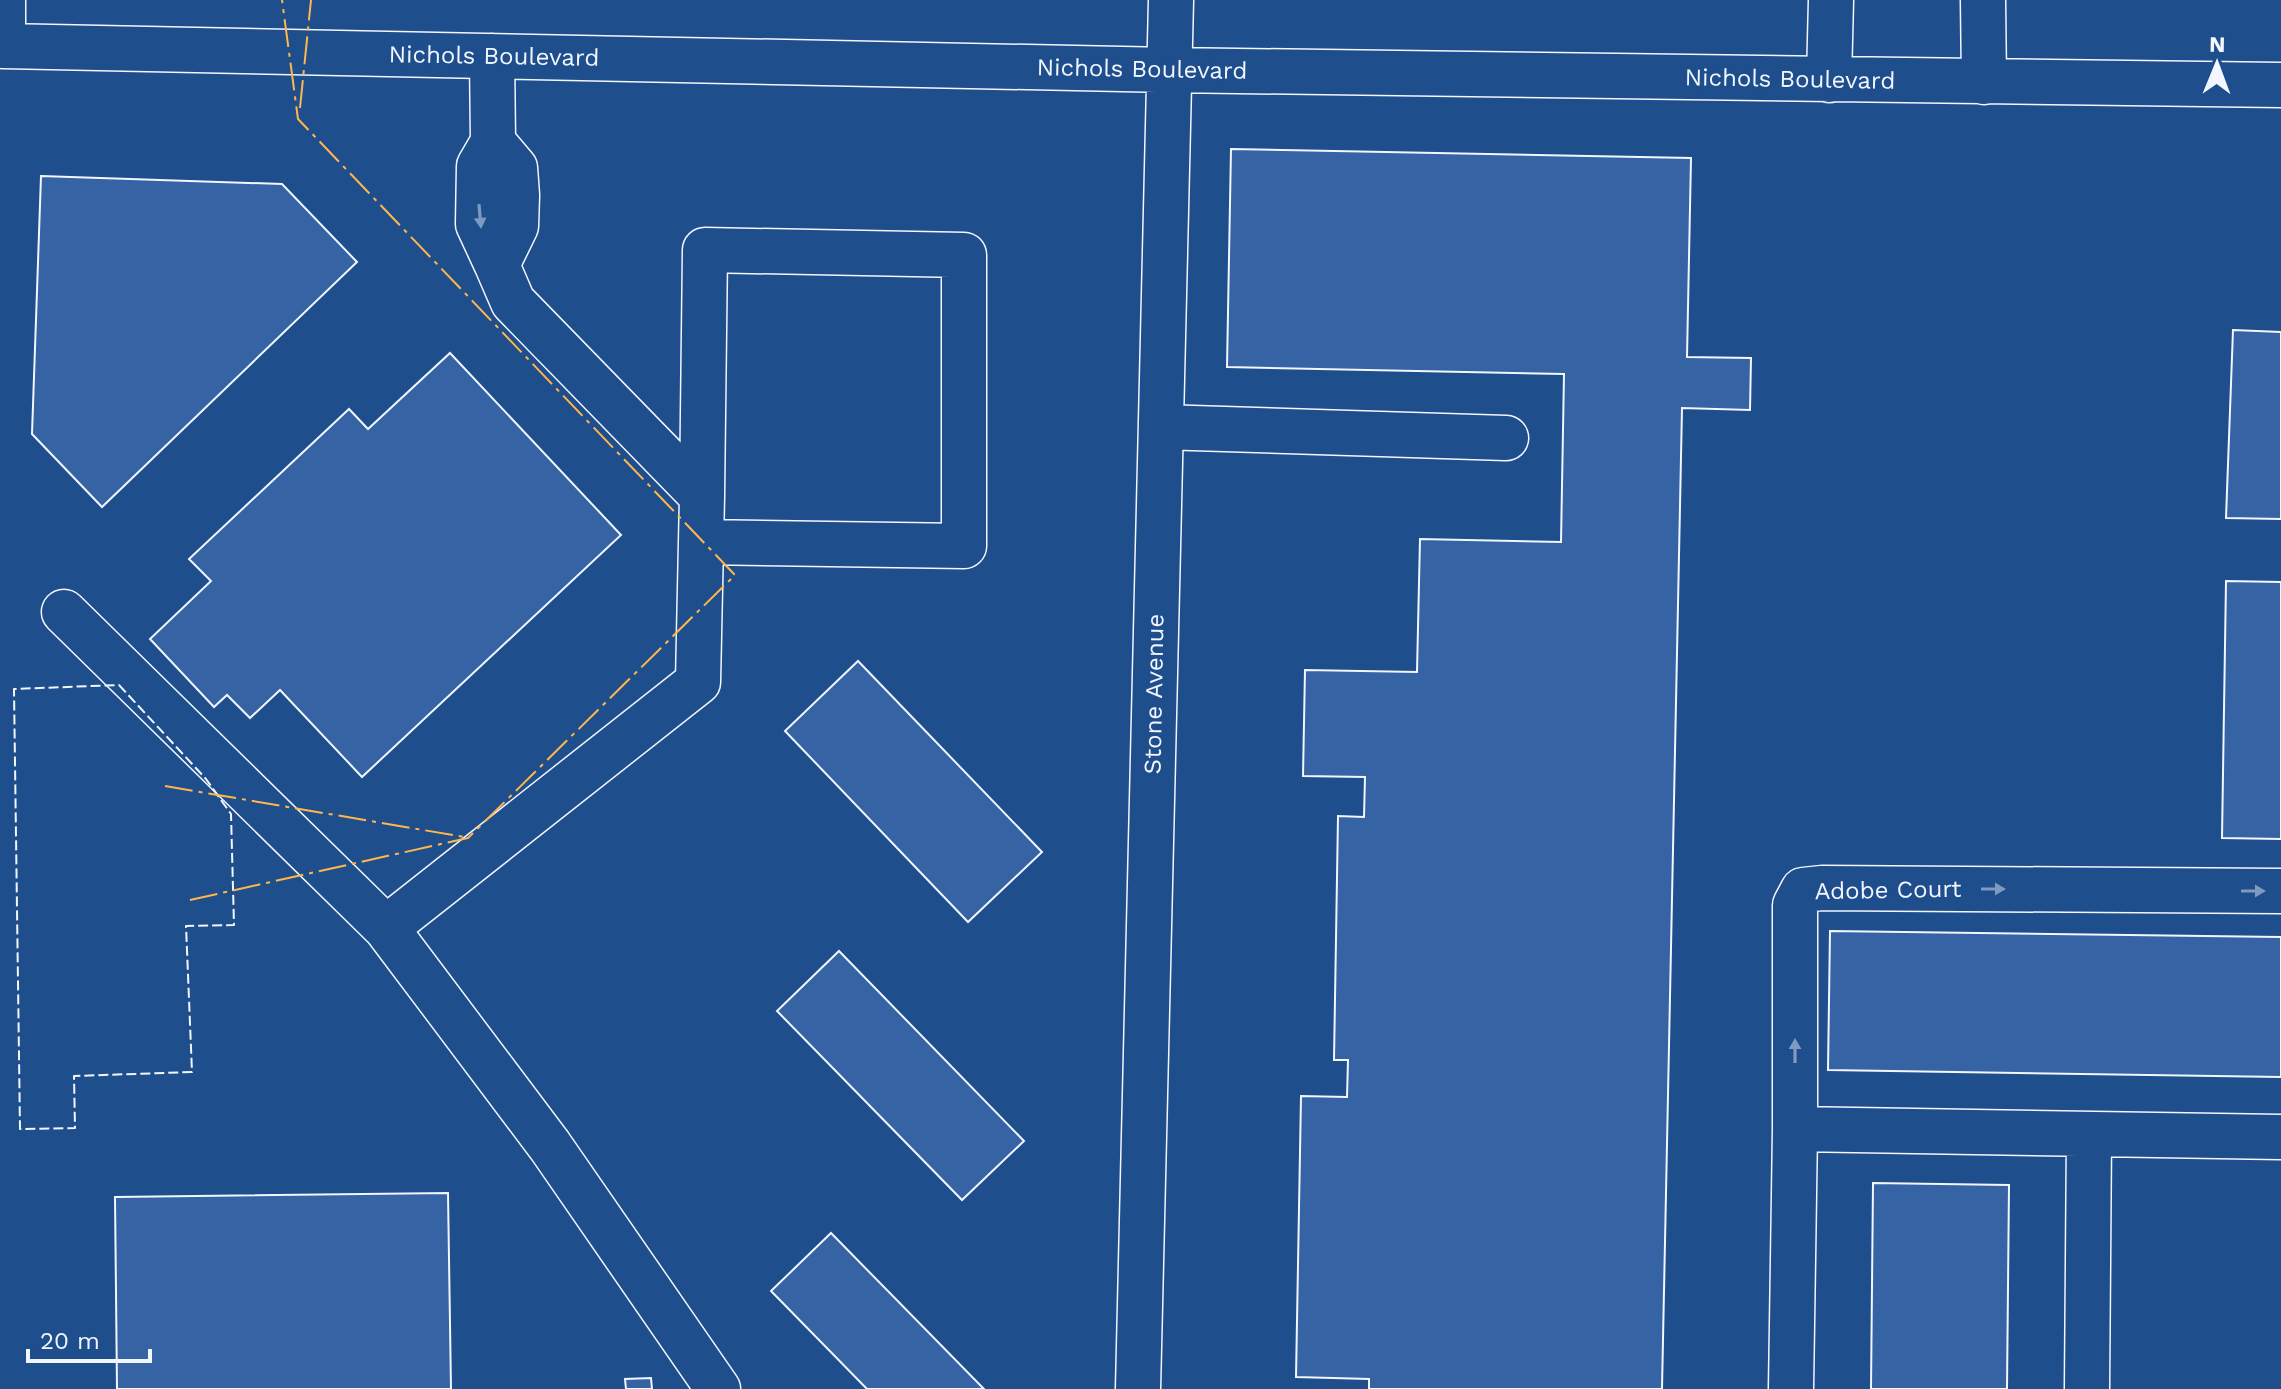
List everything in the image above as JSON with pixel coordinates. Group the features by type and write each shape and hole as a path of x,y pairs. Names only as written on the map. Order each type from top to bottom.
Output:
{"street":[{"name":"Nichols Boulevard","path":"3,0 3,46 1169,70 2281,85"},
{"name":"Stone Avenue","path":"1138,1389 1171,0"},
{"path":"1829,80 1831,0"},
{"path":"1983,0 1984,82"},
{"path":"492,56 493,142 479,166 478,224 513,302 702,496"},
{"path":"386,928 698,682 705,250 964,255 964,546 701,542"},
{"path":"1161,427 1506,438"},
{"path":"64,612 386,928 550,1146 718,1389"},
{"name":"Adobe Court","path":"1791,1389 1795,905 1803,890 2281,891"},
{"path":"1795,1129 2281,1137"},
{"path":"2087,1389 2089,1134"}],"building":[{"path":"1231,149 1691,158 1687,357 1751,358 1750,410 1682,408 1662,1389 1369,1389 1369,1379 1296,1377 1301,1096 1347,1097 1348,1060 1334,1060 1338,816 1364,817 1365,777 1303,776 1305,670 1417,672 1420,539 1561,542 1564,374 1227,367"},
{"path":"41,176 282,184 357,262 102,507 32,434"},
{"path":"2233,330 2281,332 2281,519 2226,518"},
{"path":"450,353 621,535 362,777 280,690 250,718 227,695 214,707 150,639 211,581 189,559 349,409 368,429"},
{"path":"2226,581 2281,582 2281,839 2222,838"},
{"path":"858,661 1042,852 968,922 785,731"},
{"path":"1830,931 2281,937 2281,1077 1828,1070"},
{"path":"839,951 1024,1141 962,1200 777,1011"},
{"path":"1873,1183 2009,1185 2007,1389 1871,1389"},
{"path":"448,1193 451,1389 117,1389 115,1197"},
{"path":"831,1233 984,1389 867,1389 771,1291"},
{"path":"651,1378 652,1389 626,1389 625,1379"}],"fence":[{"path":"119,685 206,779 231,814 234,925 186,926 192,1072 74,1076 75,1128 20,1129 14,689 119,685"}],"power":[{"path":"190,900 468,838 735,575 298,119 282,0"},
{"path":"300,108 311,0"},
{"path":"165,786 464,837"}]}
